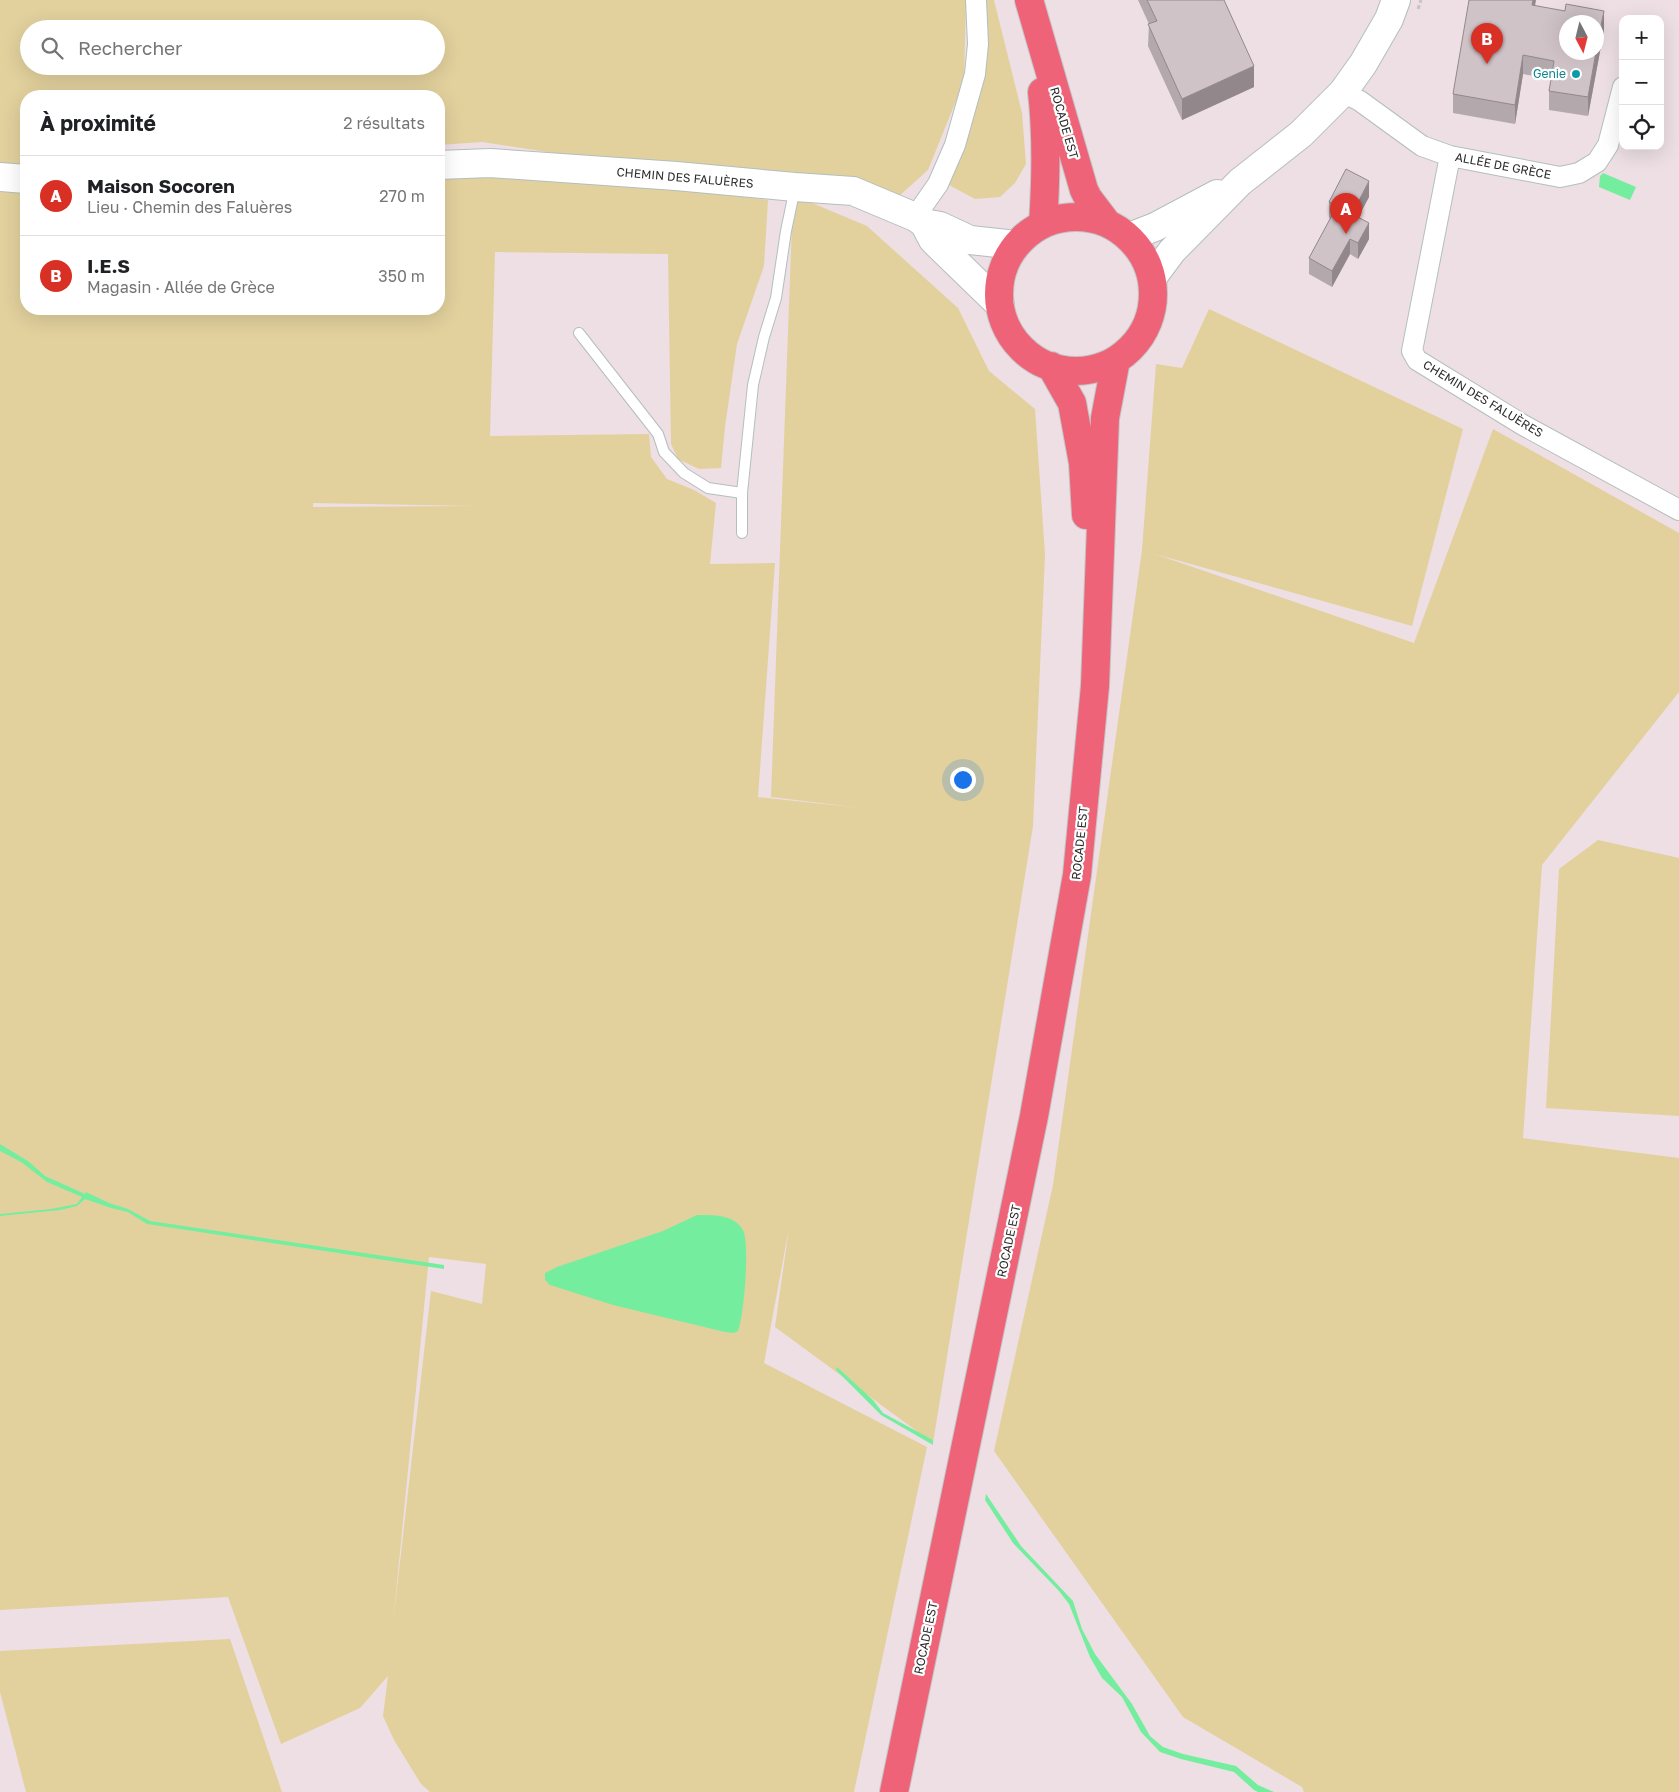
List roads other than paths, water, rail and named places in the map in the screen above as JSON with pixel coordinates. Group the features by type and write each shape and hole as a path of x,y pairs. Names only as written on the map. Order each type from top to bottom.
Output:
{"main road":[{"name":"ROCADE EST","path":"1031,9 1045,121 1046,172 1043,224"},
{"name":"ROCADE EST","path":"1031,9 1084,190 1088,198 1118,230"},
{"path":"1065,217 1088,218 1118,230 1144,256 1152,278 1153,302 1147,325 1134,344 1116,360 1095,368 1073,371 1051,366 1032,357 1016,343 1006,325 1000,305 1000,283 1005,263 1016,245 1030,232 1043,224 1065,217"},
{"name":"ROCADE EST","path":"894,1792 1036,1106 1077,875 1095,686 1105,418 1116,360"},
{"name":"ROCADE EST","path":"1051,366 1072,403 1083,463 1095,686"}],"street":[{"path":"976,0 978,44 975,74 955,145 938,184 919,220 933,240 1000,305"},
{"path":"1152,278 1172,251 1240,182 1301,134 1344,92 1363,64 1388,19 1396,0"},
{"name":"ALLÉE DE GRÈCE","path":"1344,92 1360,101 1422,146 1450,156 1560,177 1579,174 1597,162 1608,145 1619,102"},
{"name":"CHEMIN DES FALUÈRES","path":"1450,156 1412,351 1417,360 1524,425 1679,510"},
{"name":"CHEMIN DES FALUÈRES","path":"445,165 490,163 853,191 970,240 1016,245"},
{"path":"0,177 20,179"},
{"path":"1118,230 1155,227 1240,182"}],"lane":[{"path":"742,533 742,493 753,385 764,337 776,298 795,187"},
{"path":"579,332 658,434 664,452 684,473 708,488 742,493"}],"place":[{"name":"I.E.S","path":"1487,64"},
{"name":"Genie","path":"1576,74"},
{"name":"Maison Socoren","path":"1346,234"}]}
